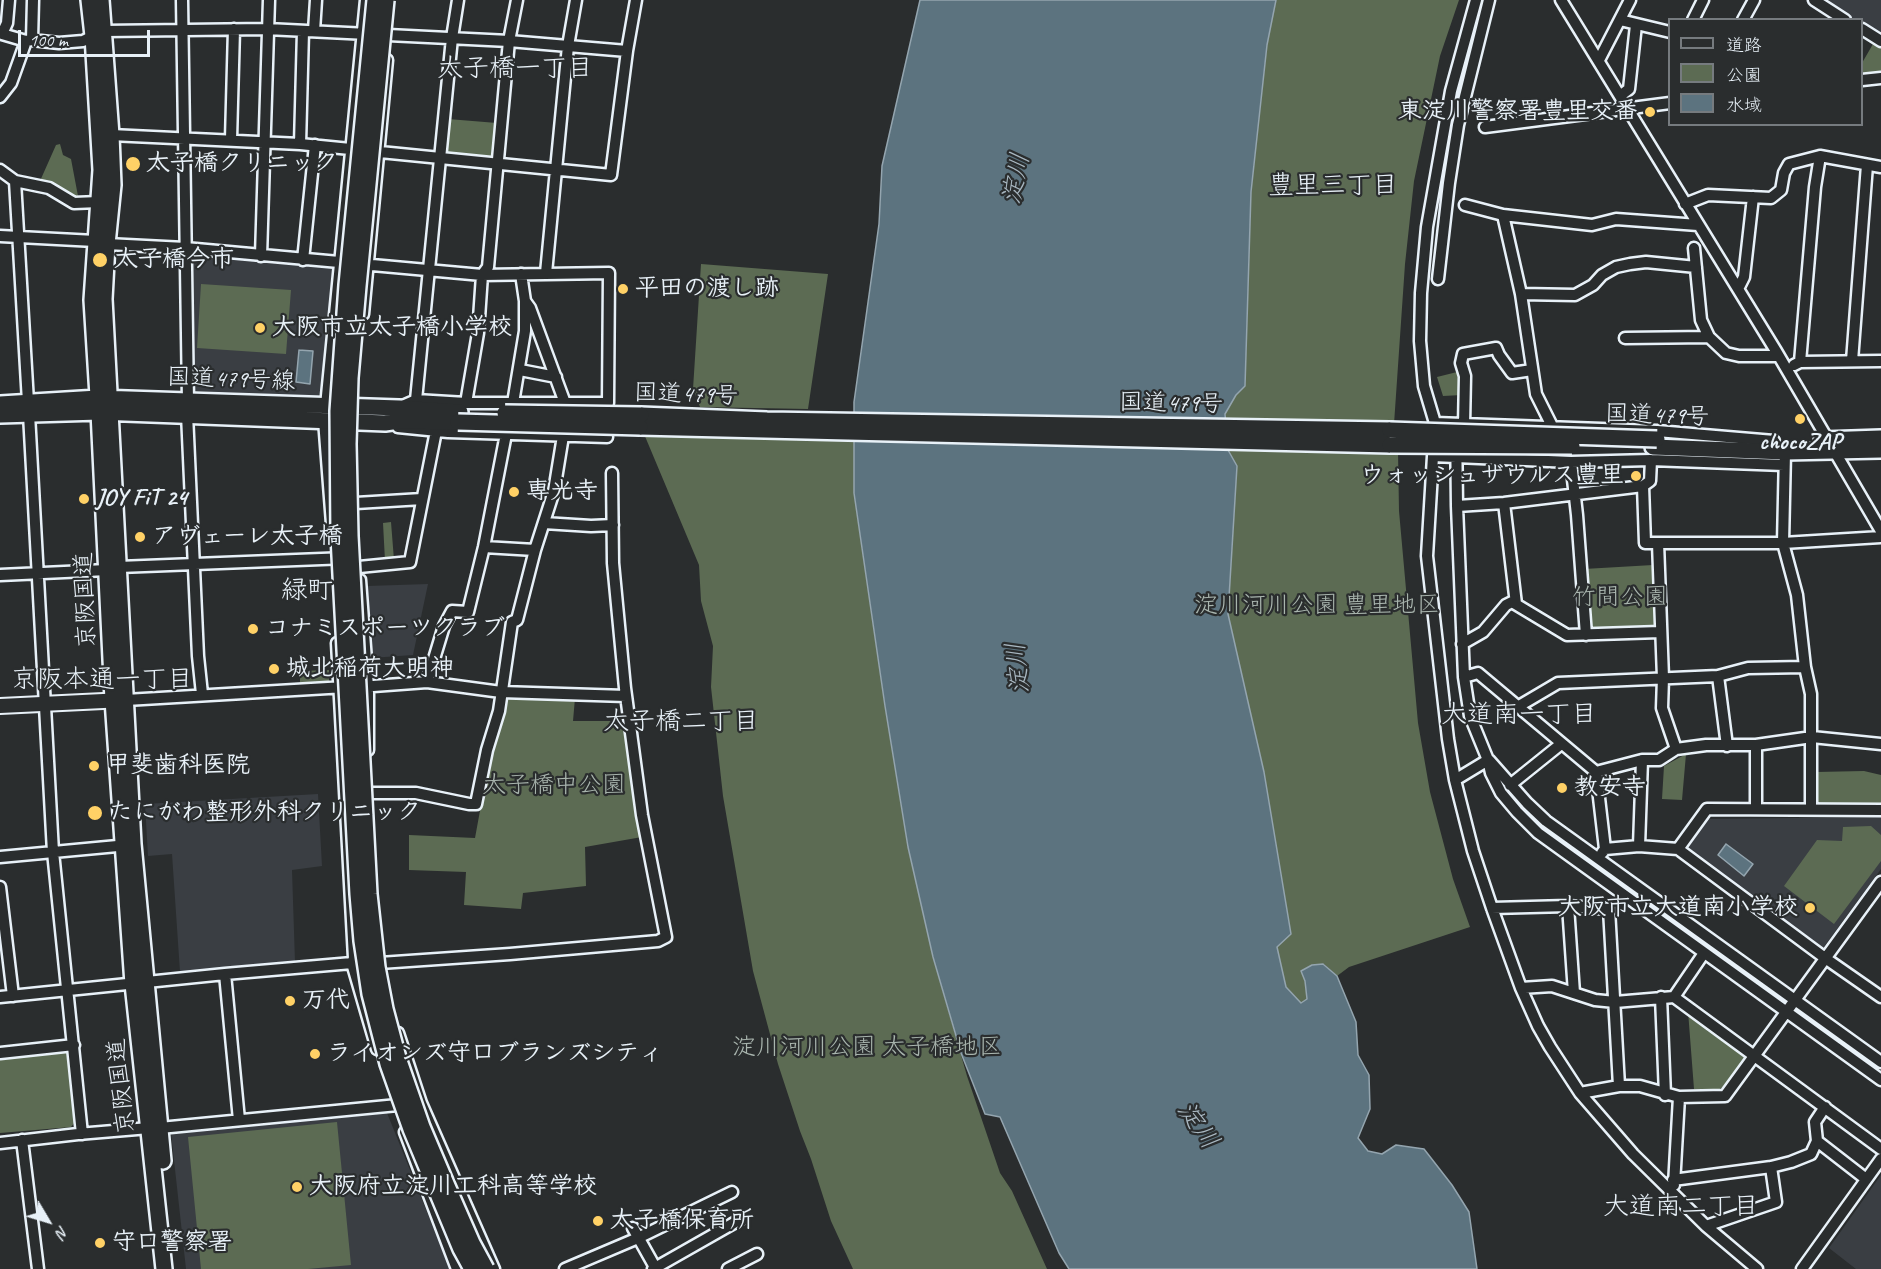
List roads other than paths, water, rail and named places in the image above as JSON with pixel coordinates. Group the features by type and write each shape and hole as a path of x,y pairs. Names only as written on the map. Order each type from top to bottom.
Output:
{"highway":[{"name":"京阪国道","path":"89,0 99,34 111,135 113,185 92,300 105,405 113,568 114,700 139,984 174,1269"},
{"name":"京阪国道","path":"101,0 99,34 101,242"},
{"path":"375,0 347,285 338,411 339,537 358,894 370,994 388,1064 411,1129 461,1249 472,1269"},
{"path":"386,0 350,378 348,444 350,537 369,894 377,966 398,1058 422,1127 472,1243 486,1269"},
{"name":"国道479号線","path":"0,404 29,408 105,405 354,414 399,408 461,412"},
{"name":"国道479号線","path":"0,415 29,408"},
{"name":"国道479号線","path":"354,414 385,423 461,412"},
{"name":"国道479号","path":"461,412 1390,445 1781,453"},
{"path":"1781,453 1881,438"},
{"path":"1831,445 1881,450"},
{"name":"京阪国道","path":"155,1128 164,1269"}],"main road":[{"path":"0,706 114,700"}],"street":[{"path":"9,0 7,22 2,34 59,43 83,41 99,34 267,29 509,40 627,51"},
{"path":"0,97 4,83 29,40 33,0"},
{"path":"182,0 188,408 202,694"},
{"path":"261,256 269,0"},
{"path":"300,144 309,31 316,0"},
{"path":"366,0 325,413 354,958 352,963 381,1063 458,1269"},
{"path":"393,0 354,414 358,562 368,687 369,793 380,963 387,998 421,1103 494,1269"},
{"path":"416,400 452,38 458,0"},
{"path":"461,412 478,333 482,275 488,267 509,40 517,0"},
{"path":"546,273 568,46 576,0"},
{"path":"111,135 264,141 611,175 636,0"},
{"path":"1476,0 1451,91 1427,227 1421,293 1420,341 1424,386 1435,423 1427,556 1448,739 1455,780 1473,851 1492,908 1521,988 1538,1026 1580,1093 1607,1126 1675,1197 1757,1269"},
{"path":"1438,279 1458,125 1489,0"},
{"path":"1562,0 1786,368 1881,531"},
{"path":"1599,60 1630,0"},
{"path":"1694,18 1703,0"},
{"path":"1744,18 1754,0"},
{"path":"1814,0 1842,18"},
{"path":"1620,20 1668,32"},
{"path":"1620,96 1629,89 1636,25"},
{"path":"231,140 234,29"},
{"path":"1863,30 1881,41"},
{"path":"1863,80 1881,78"},
{"path":"1485,127 1668,104"},
{"path":"303,260 315,146"},
{"path":"1685,204 1708,195 1771,198 1781,190 1784,172 1789,164 1820,156 1881,166"},
{"path":"1800,362 1815,187 1820,156"},
{"path":"1852,362 1867,165"},
{"path":"0,170 15,181 49,188 74,203 99,202"},
{"path":"15,181 53,852 82,1134"},
{"path":"1737,289 1744,277 1753,197"},
{"path":"1465,205 1503,215 1592,225 1617,219 1698,225"},
{"path":"1503,215 1521,294 1536,394 1553,428"},
{"path":"0,236 17,235 185,248 482,275 609,273 608,403 513,403 461,412 416,400 399,408"},
{"path":"1694,248 1701,320 1709,337 1726,353 1739,356 1778,356"},
{"path":"1521,294 1575,295 1583,292 1602,275 1616,267 1630,264 1646,262 1696,267"},
{"path":"513,403 525,331 525,301 521,274"},
{"path":"525,301 530,308 565,403"},
{"path":"1624,338 1709,337"},
{"path":"1532,370 1512,373 1498,355 1496,348 1462,354 1461,363 1465,376 1460,424 1457,506 1464,677 1470,716 1491,773 1501,793 1516,812 1538,833 1881,1080"},
{"path":"1786,368 1800,362 1881,361"},
{"path":"520,370 556,377"},
{"path":"385,423 402,428 436,431 607,437"},
{"path":"1435,423 1657,431 1781,453"},
{"path":"0,575 334,559 358,562 410,562 436,431"},
{"path":"427,682 444,626 452,610 468,612 484,548 506,434"},
{"path":"369,793 417,793 476,804 487,750 499,711 512,622 517,620 535,550 554,491 563,436"},
{"path":"1433,456 1571,462 1654,449 1781,453"},
{"path":"1457,506 1643,486 1650,481 1654,449"},
{"path":"1781,453 1783,543 1797,595 1805,667 1811,694 1811,809"},
{"path":"1571,462 1586,635"},
{"path":"0,997 67,992 225,974 352,963 510,954 658,941 666,938 646,838 626,696 614,562 612,473"},
{"path":"1643,486 1645,543 1783,543 1881,537"},
{"path":"356,503 422,499"},
{"path":"1504,502 1516,604"},
{"path":"544,523 613,525"},
{"path":"1658,543 1662,708 1676,749"},
{"path":"484,548 535,550"},
{"path":"1462,644 1483,632 1506,605 1512,602 1568,635 1660,632"},
{"path":"1519,706 1558,683 1718,676 1748,668 1805,667"},
{"path":"1464,677 1478,673 1596,772 1605,849 1589,870"},
{"path":"1718,676 1727,746"},
{"path":"114,700 427,682 501,692 626,696"},
{"path":"1596,772 1642,760 1659,760 1676,749 1706,745 1756,745 1812,737 1881,744"},
{"path":"1510,785 1561,744"},
{"path":"1756,745 1756,809"},
{"path":"1455,780 1488,760"},
{"path":"1488,760 1546,821 1881,1062"},
{"path":"1639,846 1642,760"},
{"path":"1678,849 1707,810 1881,810"},
{"path":"0,857 128,845"},
{"path":"1605,849 1639,846 1678,849 1881,997"},
{"path":"1580,1093 1619,1086 1640,1086 1665,1095 1679,1097 1725,1096 1881,882"},
{"path":"0,887 13,996"},
{"path":"1492,908 1568,906 1609,909 1619,1086"},
{"path":"1568,906 1574,993"},
{"path":"1674,997 1704,953"},
{"path":"225,974 239,1120"},
{"path":"1521,988 1552,986 1595,1000 1615,1002 1674,997 1755,1054 1881,1149"},
{"path":"1661,997 1665,1095"},
{"path":"0,1053 74,1045"},
{"path":"1675,1197 1673,1180 1679,1097"},
{"path":"0,1143 421,1103"},
{"path":"1673,1180 1771,1167 1811,1154 1817,1141 1815,1122 1825,1107"},
{"path":"22,1140 38,1269"},
{"path":"1817,1141 1866,1179"},
{"path":"1802,1269 1881,1159"},
{"path":"1706,1226 1776,1202 1771,1167"},
{"path":"571,1268 635,1233 732,1192"},
{"path":"635,1233 654,1269 741,1219"},
{"path":"728,1269 757,1254"}],"water":[{"name":"淀川","path":"920,0 1276,0 1267,45 1251,192 1245,386 1236,395 1225,414 1228,450 1237,466 1228,614 1264,772 1291,934 1277,947 1286,987 1301,1003 1307,999 1305,981 1301,971 1312,965 1323,964 1337,976 1356,1022 1358,1055 1369,1075 1370,1109 1358,1138 1368,1151 1382,1154 1396,1145 1424,1149 1452,1185 1469,1212 1477,1269 1069,1269 1059,1253 1000,1117 985,1114 961,1053 933,957 908,847 854,493 854,402 879,224 882,166"},
{"path":"299,350 313,351 310,384 296,382"},
{"path":"1726,844 1753,864 1744,876 1718,855"}],"place":[{"name":"東淀川警察署豊里交番","path":"1650,112"},
{"name":"太子橋クリニック","path":"133,164"},
{"name":"太子橋今市","path":"100,260"},
{"name":"平田の渡し跡","path":"623,289"},
{"name":"大阪市立太子橋小学校","path":"260,328"},
{"name":"chocoZAP","path":"1800,419"},
{"name":"ウォッシュザウルス豊里","path":"1636,476"},
{"name":"専光寺","path":"514,492"},
{"name":"JOY FiT 24","path":"84,499"},
{"name":"アヴェーレ太子橋","path":"140,537"},
{"name":"コナミスポーツクラブ","path":"253,629"},
{"name":"城北稲荷大明神","path":"274,669"},
{"name":"甲斐歯科医院","path":"94,766"},
{"name":"教安寺","path":"1562,788"},
{"name":"たにがわ整形外科クリニック","path":"95,813"},
{"name":"大阪市立大道南小学校","path":"1810,908"},
{"name":"万代","path":"290,1001"},
{"name":"ライオンズ守口ブランズシティ","path":"315,1054"},
{"name":"大阪府立淀川工科高等学校","path":"297,1187"},
{"name":"太子橋保育所","path":"598,1221"},
{"name":"守口警察署","path":"100,1243"}],"district":[{"name":"太子橋一丁目","path":"515,69"},
{"name":"豊里三丁目","path":"1333,186"},
{"name":"緑町","path":"307,591"},
{"name":"京阪本通一丁目","path":"102,680"},
{"name":"大道南一丁目","path":"1519,715"},
{"name":"太子橋二丁目","path":"681,722"},
{"name":"大道南二丁目","path":"1681,1207"}],"park label":[{"name":"竹間公園","path":"1620,598"},
{"name":"淀川河川公園 豊里地区","path":"1317,606"},
{"name":"太子橋中公園","path":"554,786"},
{"name":"淀川河川公園 太子橋地区","path":"867,1048"}]}
